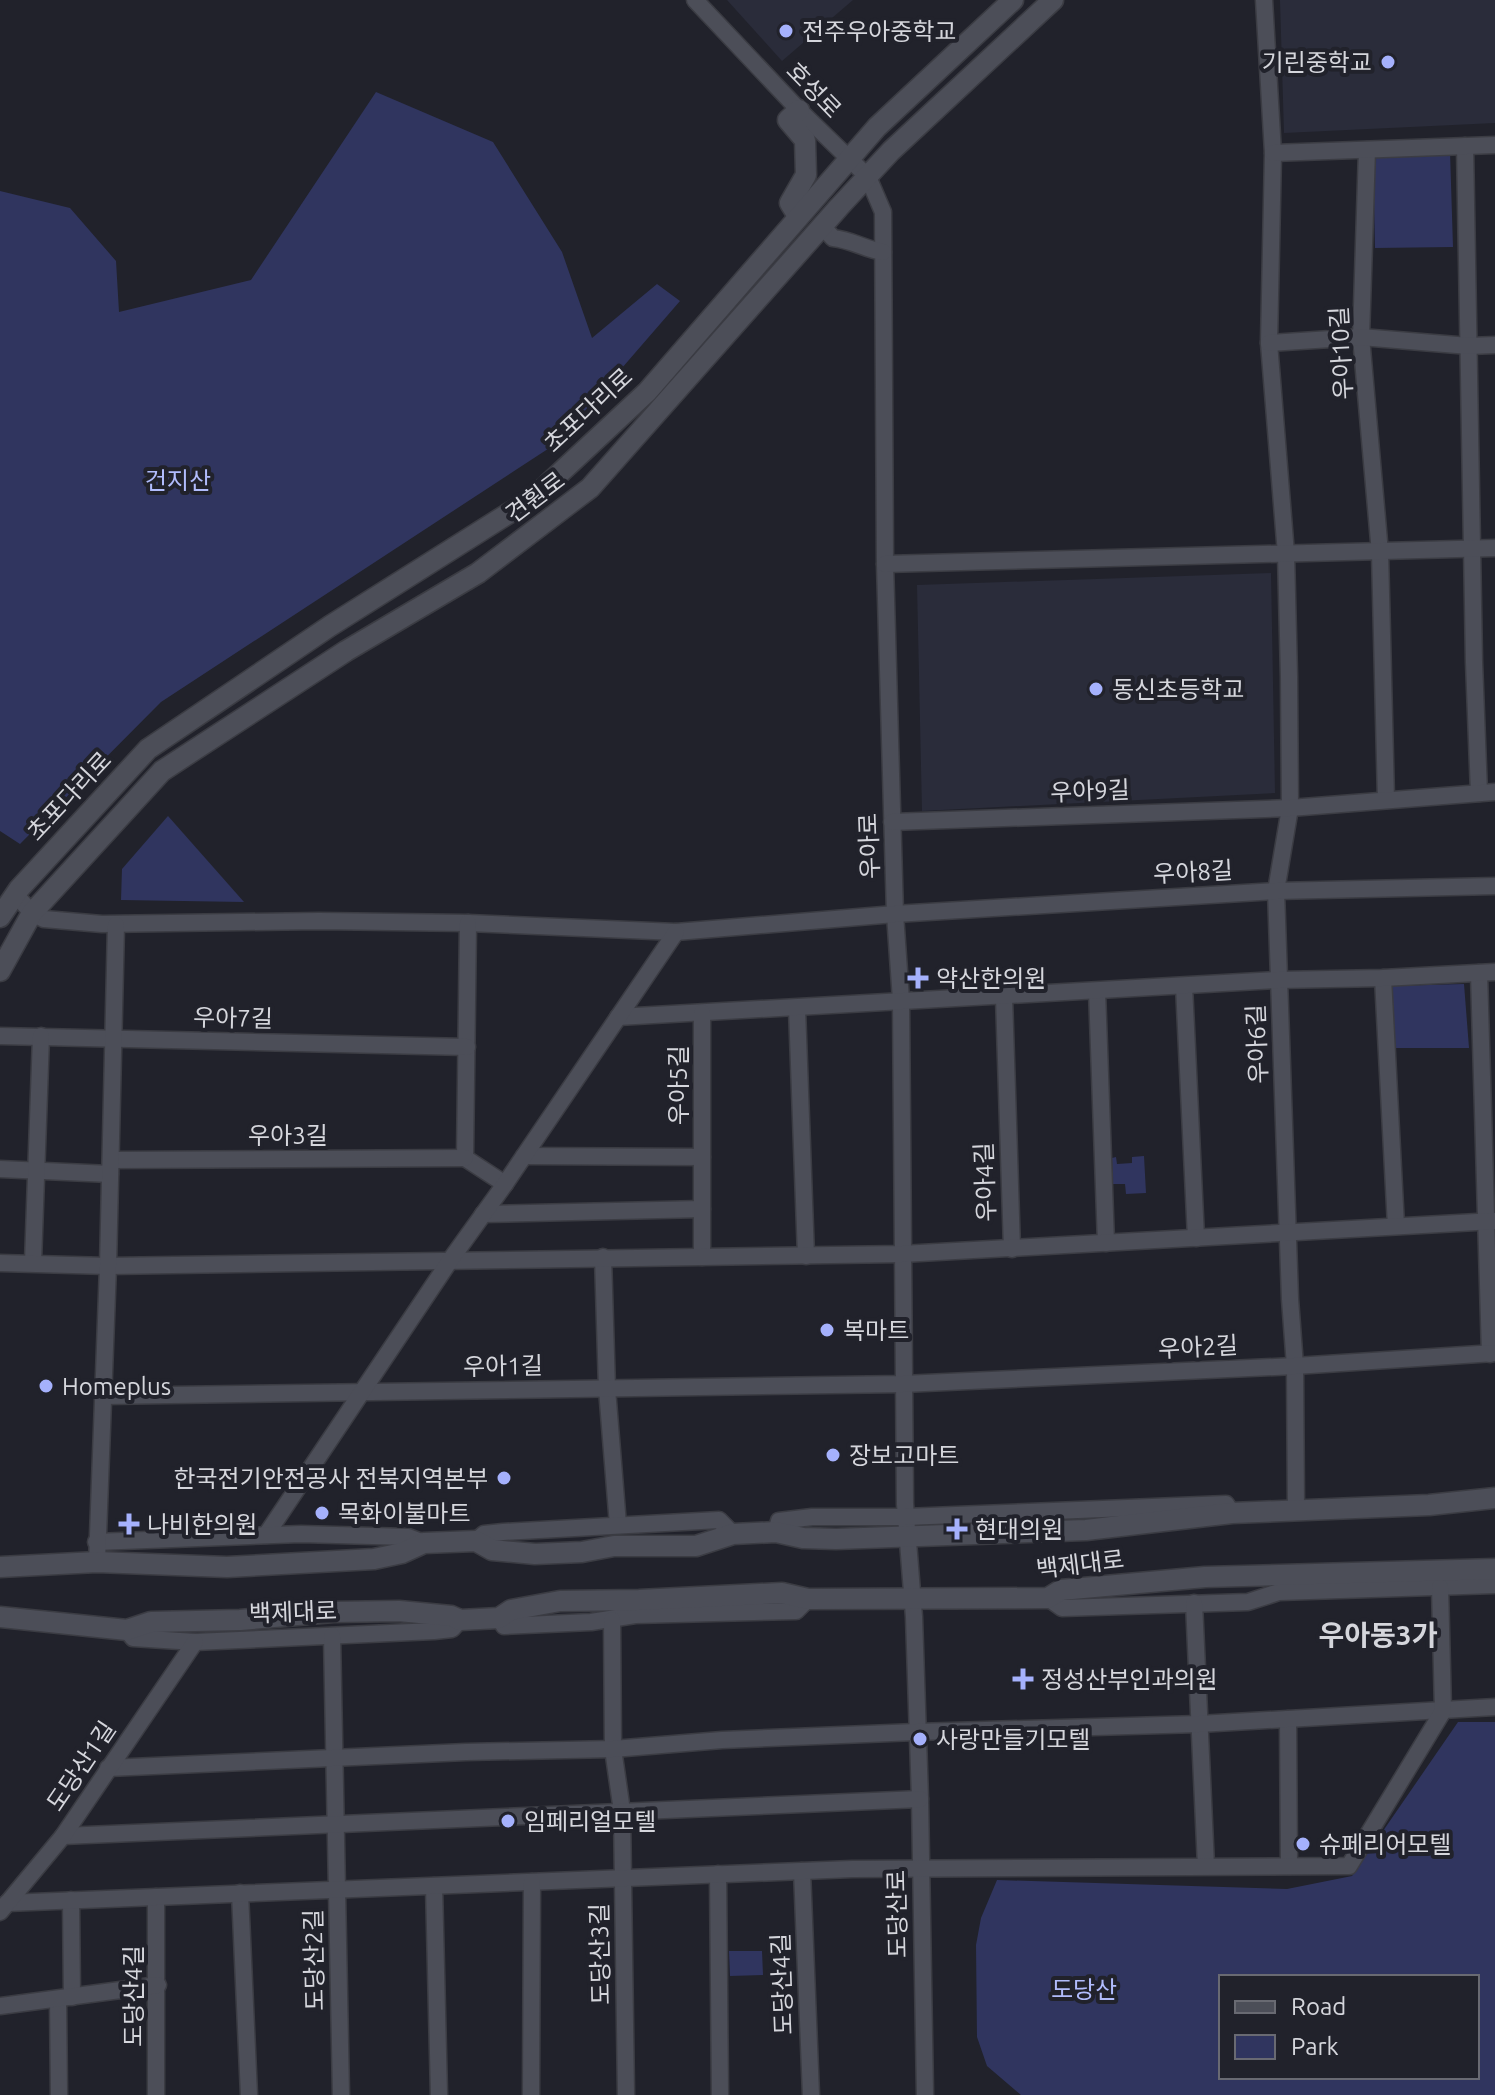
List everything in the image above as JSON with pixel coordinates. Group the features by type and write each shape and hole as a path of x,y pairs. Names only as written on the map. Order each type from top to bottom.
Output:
{"street":[{"name":"호성로","path":"695,0 799,110 868,177"},
{"name":"초포다리로","path":"0,917 15,894 148,749 330,626 533,498 647,392 877,127 1013,0"},
{"name":"견훤로","path":"0,971 32,913 162,771 346,651 478,573 590,488 891,151 1053,0"},
{"path":"1264,0 1273,153 1269,343 1286,554 1289,677 1290,808 1276,891 1278,980"},
{"path":"798,216 790,203 806,175 805,140 788,120 799,110"},
{"path":"1273,153 1495,145"},
{"path":"1465,146 1472,549"},
{"name":"우아10길","path":"1367,150 1361,337 1380,553 1386,800"},
{"name":"우아로","path":"868,177 883,212 885,564 895,914 901,1000 903,1384 906,1527 912,1599"},
{"path":"822,226 833,238 851,240 864,249 883,252"},
{"path":"1269,343 1361,337 1469,346 1495,345"},
{"path":"885,564 1495,548"},
{"name":"우아9길","path":"892,822 1290,808 1487,792 1474,662 1472,549"},
{"name":"우아8길","path":"895,914 1276,891 1495,886"},
{"path":"15,894 32,913 44,919 116,925 319,921 468,923 676,932 895,914"},
{"path":"468,923 465,1158 505,1184"},
{"path":"96,1552 104,1396 116,925"},
{"path":"266,1535 676,932"},
{"name":"우아6길","path":"901,1000 1487,972 1483,1095 1491,1221"},
{"path":"1383,978 1396,1226"},
{"name":"우아6길","path":"1278,980 1288,1233"},
{"path":"1184,986 1196,1238"},
{"path":"1097,991 1106,1243"},
{"name":"우아4길","path":"1004,997 1012,1249"},
{"name":"우아5길","path":"618,1017 797,1009 901,1000"},
{"path":"797,1009 806,1256"},
{"name":"우아5길","path":"702,1013 702,1157"},
{"name":"우아7길","path":"0,1036 467,1047"},
{"path":"33,1262 41,1036"},
{"path":"524,1156 702,1157 702,1257"},
{"name":"우아3길","path":"0,1169 465,1158"},
{"path":"483,1214 702,1209"},
{"path":"1491,1221 1493,1354"},
{"name":"우아4길","path":"902,1254 1491,1221"},
{"path":"1288,1233 1295,1366 1296,1511"},
{"path":"0,1263 108,1266 902,1254"},
{"path":"603,1257 607,1389 618,1525"},
{"name":"우아2길","path":"903,1384 1493,1354"},
{"name":"우아1길","path":"104,1396 903,1384"},
{"name":"백제대로","path":"96,1552 227,1567 374,1559 402,1553 424,1543 476,1541 492,1550 535,1554 582,1552 614,1546 696,1546 733,1534 776,1532 803,1538 906,1527 1086,1530 1232,1513 1429,1505 1495,1498"},
{"name":"백제대로","path":"476,1541 484,1534 719,1520 733,1534"},
{"name":"백제대로","path":"0,1567 96,1552 266,1535 408,1537 424,1543"},
{"path":"1279,1592 1486,1586 1495,1571"},
{"name":"백제대로","path":"0,1617 127,1630 151,1622 240,1620 333,1612 399,1611 451,1616 460,1620 499,1618 511,1610 560,1601 782,1593 808,1599 1048,1598 1061,1590 1205,1577 1495,1571"},
{"path":"1048,1598 1062,1608 1248,1602 1279,1592 1306,1575 1334,1590"},
{"path":"4,1907 71,1900 852,1869 1349,1866 1443,1711 1440,1587"},
{"name":"백제대로","path":"499,1618 504,1626 612,1620 635,1615 796,1611 808,1599"},
{"name":"도당산로","path":"912,1599 920,1799 925,2095"},
{"path":"1194,1603 1206,1866"},
{"name":"백제대로","path":"127,1630 133,1638 195,1642 452,1629 460,1620"},
{"name":"도당산3길","path":"612,1620 613,1749 622,1811 626,2095"},
{"name":"도당산2길","path":"332,1636 341,2095"},
{"name":"도당산1길","path":"4,1907 63,1836 195,1642"},
{"path":"108,1768 466,1752 613,1749 722,1740 916,1732 1199,1724 1495,1707"},
{"path":"1288,1719 1289,1866"},
{"path":"63,1836 920,1799"},
{"name":"도당산4길","path":"802,1871 811,2095"},
{"path":"718,1874 720,2095"},
{"path":"531,2095 532,1882"},
{"path":"434,1886 439,2095"},
{"path":"240,1893 249,2095"},
{"name":"도당산4길","path":"156,1897 156,2095"},
{"path":"59,2095 71,1900"},
{"path":"0,2006 158,1985"}],"shaded area":[{"name":"전주우아중학교","path":"727,0 853,0 782,61"},
{"name":"기린중학교","path":"1280,0 1495,0 1495,123 1284,133"},
{"name":"동신초등학교","path":"1271,573 1275,793 922,811 917,585"}],"green space":[{"name":"건지산","path":"376,92 493,142 562,252 592,338 657,284 680,301 557,443 161,702 20,844 0,831 0,191 70,208 116,261 119,312 251,280"},
{"path":"1450,152 1453,247 1375,248 1373,154"},
{"path":"168,816 244,902 121,900 122,869"},
{"path":"1464,984 1469,1048 1392,1048 1390,986"},
{"path":"1144,1156 1146,1193 1126,1194 1125,1184 1113,1184 1112,1158 1116,1157 1117,1164 1132,1163 1132,1157"},
{"name":"도당산","path":"1458,1722 1495,1722 1495,2095 1021,2095 987,2066 977,2037 976,1945 981,1918 997,1880 1287,1889 1352,1876"},
{"path":"729,1951 762,1951 763,1975 730,1976"}],"place":[{"name":"전주우아중학교","path":"786,31"},
{"name":"기린중학교","path":"1388,62"},
{"name":"동신초등학교","path":"1096,689"},
{"name":"약산한의원","path":"918,978"},
{"name":"복마트","path":"827,1330"},
{"name":"Homeplus","path":"46,1386"},
{"name":"장보고마트","path":"833,1455"},
{"name":"한국전기안전공사 전북지역본부","path":"504,1478"},
{"name":"목화이불마트","path":"322,1513"},
{"name":"나비한의원","path":"129,1524"},
{"name":"현대의원","path":"957,1529"},
{"name":"정성산부인과의원","path":"1023,1679"},
{"name":"사랑만들기모텔","path":"920,1739"},
{"name":"임페리얼모텔","path":"508,1821"},
{"name":"슈페리어모텔","path":"1303,1844"}],"district":[{"name":"우아동3가","path":"1378,1634"}]}
